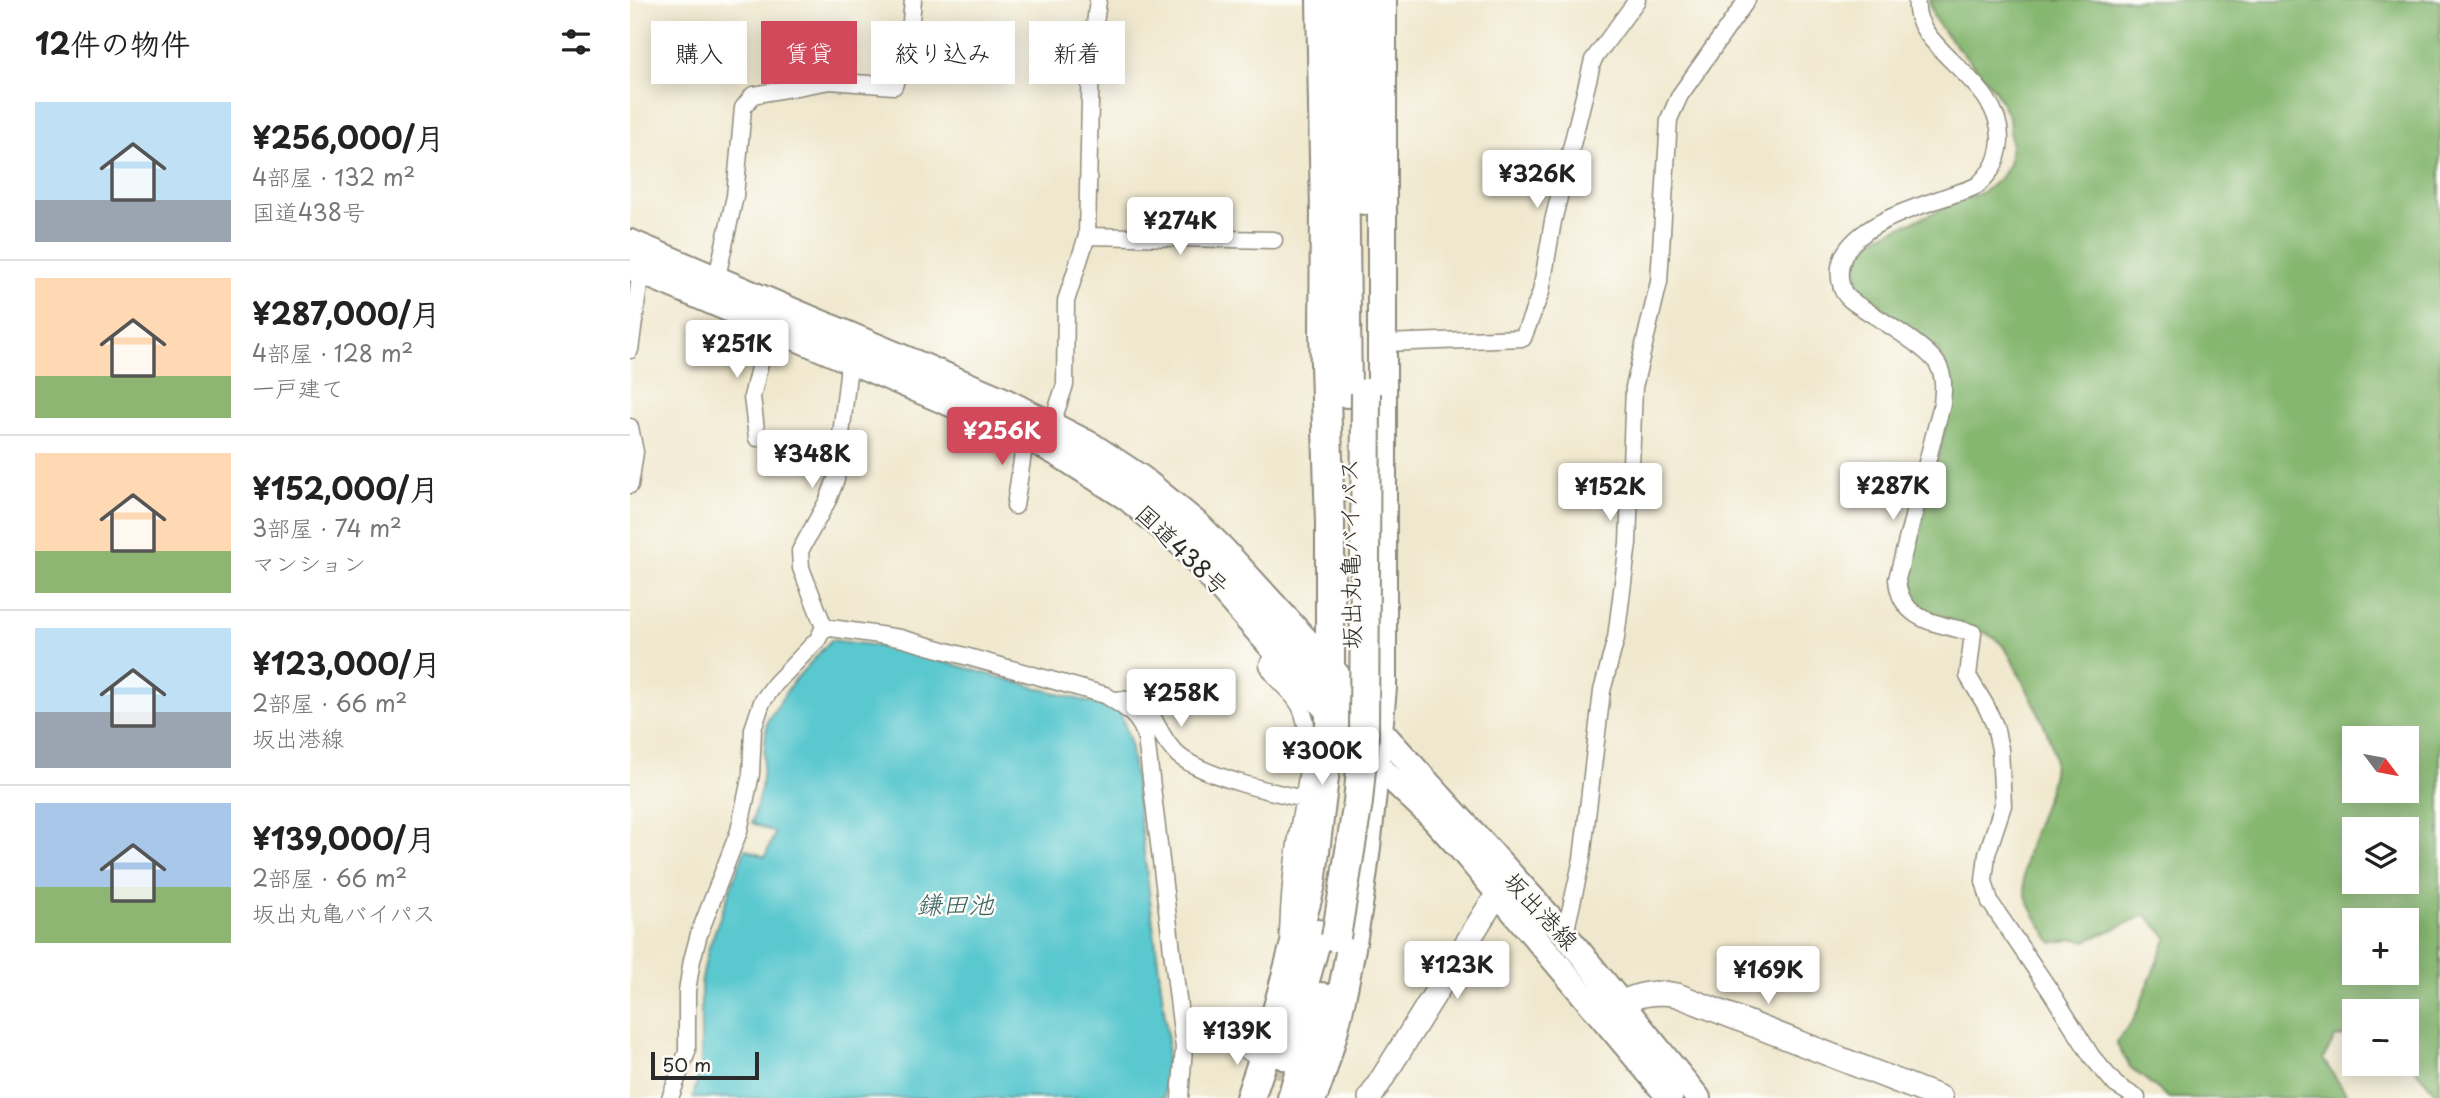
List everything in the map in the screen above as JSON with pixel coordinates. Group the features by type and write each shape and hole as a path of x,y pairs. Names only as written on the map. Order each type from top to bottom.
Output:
{"highway":[{"path":"1250,1098 1268,1063 1311,884 1312,801 1330,729 1330,523 1324,333 1321,0"},
{"name":"坂出丸亀バイパス","path":"1342,0 1357,393"},
{"name":"坂出丸亀バイパス","path":"1311,1094 1316,1019 1344,776 1349,699 1357,393 1362,0"},
{"path":"1311,1094 1336,1024 1354,932 1376,764 1382,688 1382,0"},
{"name":"国道438号","path":"636,257 848,348"},
{"name":"国道438号","path":"714,290 769,325 848,348 1001,401 1069,459 1152,514 1207,568 1330,670 1378,729"},
{"name":"国道438号","path":"1038,430 1091,447 1165,498 1198,527 1284,631 1329,711 1376,764"},
{"path":"1284,631 1317,624 1328,613"},
{"name":"坂出丸亀バイパス","path":"1270,1098 1327,935"}],"main road":[{"name":"坂出港線","path":"1378,729 1506,887 1557,964 1612,1009 1698,1098"},
{"name":"坂出港線","path":"1376,764 1431,816 1461,849 1566,934 1670,1098"},
{"path":"1368,826 1386,801 1395,798 1411,799"}],"street":[{"path":"714,290 735,196 743,108 753,95 830,81 894,86 909,41 913,0"},
{"path":"1015,506 1038,430 1065,385 1066,301 1087,236 1091,56 1098,0"},
{"path":"1384,343 1523,338 1541,292 1553,221 1593,60 1637,0"},
{"path":"1557,964 1582,859 1602,691 1618,625 1628,543 1634,387 1660,282 1669,119 1680,95 1747,0"},
{"path":"1917,0 1919,21 1933,40 1990,101 1999,119 2000,135 1999,153 1991,170 1977,186 1909,210 1865,231 1848,246 1841,262 1842,291 1855,303 1928,353 1939,366 1943,383 1942,404 1897,579 1898,595 1905,607 1916,615 1972,633 1968,676 1995,726 2000,748 2003,805 1987,854 1984,881 1990,902 2092,1057 2116,1085 2137,1098"},
{"path":"1087,236 1274,240"},
{"path":"630,350 636,257"},
{"path":"757,438 752,397 769,325"},
{"path":"670,1098 687,1052 687,991 692,960 699,934 739,831 751,774 754,729 762,702 775,684 818,639 824,626 801,568 800,551 828,500 836,479 848,348"},
{"path":"630,427 635,452 630,485"},
{"path":"824,626 900,638 1105,695 1134,714 1142,724 1146,738 1184,1048 1180,1098"},
{"path":"1284,631 1268,665 1271,672 1299,702 1306,726 1312,801 1290,889 1287,947"},
{"path":"1113,699 1126,698 1140,702 1147,708 1174,751 1190,765 1257,787 1312,801"},
{"path":"1370,1098 1506,887"},
{"path":"1612,1009 1656,992 1677,995 1941,1098"},
{"path":"1222,1036 1268,1063"}],"green space":[{"path":"1929,0 2440,0 2440,1098 2435,1098 2433,1089 2419,1073 2419,999 2342,999 2342,1037 2335,1038 2323,1059 2349,1098 2169,1098 2130,1067 2116,1042 2134,1019 2167,937 2146,915 2086,941 2074,939 2052,943 2030,907 2024,884 2024,867 2052,778 2053,750 2037,710 2003,645 1978,629 1925,610 1913,597 1909,577 1951,403 1949,381 1940,353 1871,298 1860,284 1856,269 1861,253 1879,236 1985,191 2001,177 2009,164 2009,117 1995,90 1934,18"}],"water":[{"name":"鎌田池","path":"831,640 895,648 1120,711 1130,742 1168,1041 1164,1098 693,1098 701,1063 701,983 708,950 745,849 765,857 775,833 752,823 761,788 767,722 792,683"}],"tunnel":[{"path":"1272,1066 1304,1084"}]}
